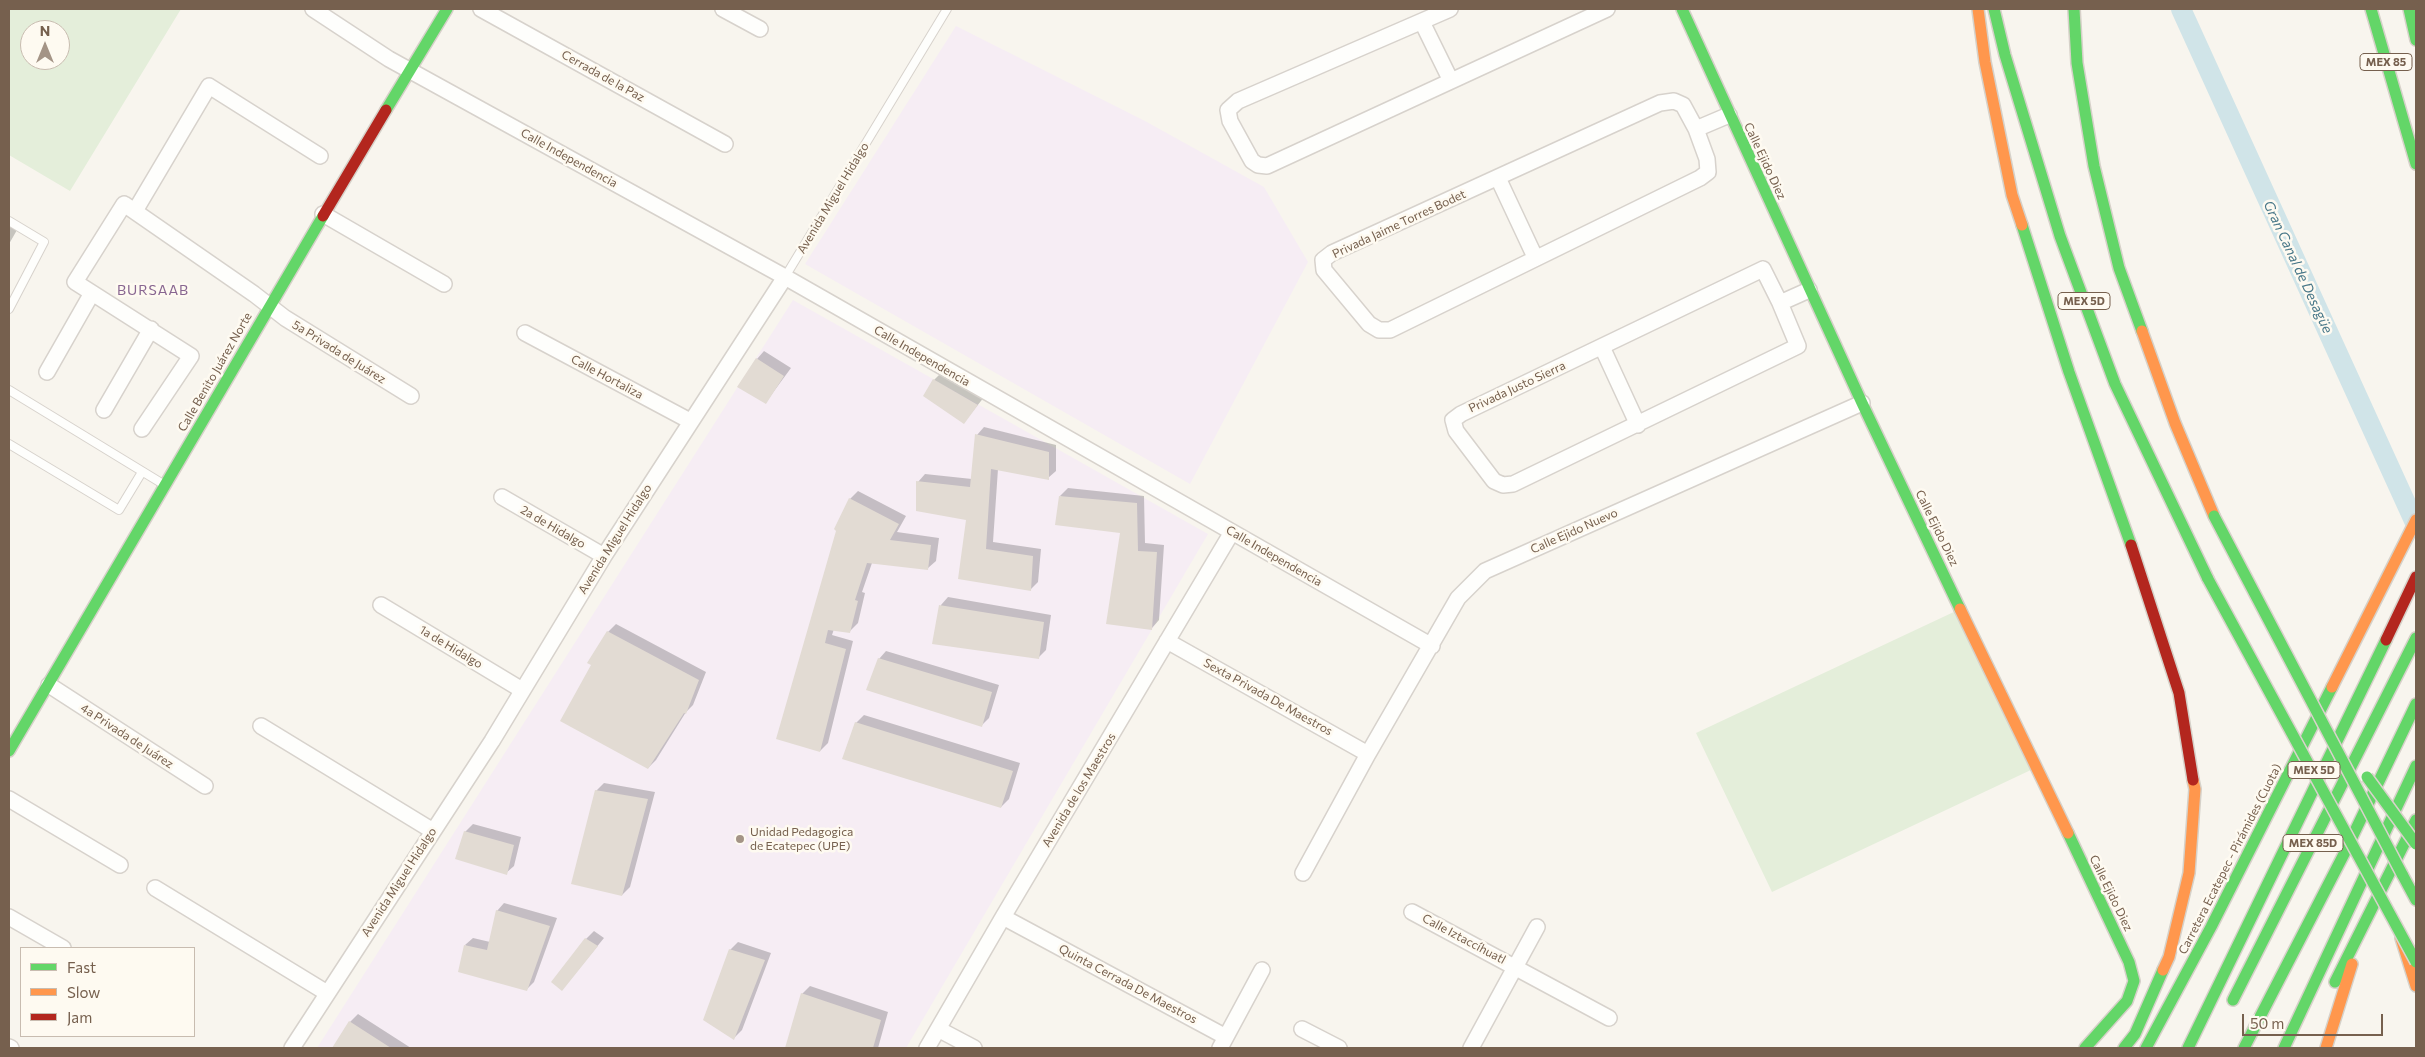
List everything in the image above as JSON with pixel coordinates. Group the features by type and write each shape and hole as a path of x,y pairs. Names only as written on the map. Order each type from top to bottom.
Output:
{"main road":[{"name":"Calle Benito Juárez Norte","path":"9,751 166,486 269,305 447,9"},
{"name":"Calle Ejido Diez","path":"1682,9 1862,403 2129,962 2134,981 2127,1001 2085,1048"},
{"path":"1978,9 1985,62 2012,195 2069,372 2118,507 2179,693 2195,789 2189,873 2169,957 2135,1034 2124,1048"},
{"name":"MEX 5D","path":"1994,9 2005,55 2060,236 2108,366 2208,579 2416,962"},
{"name":"MEX 5D","path":"2074,9 2077,63 2094,166 2120,268 2175,423 2214,516 2416,900"},
{"name":"MEX 85","path":"2371,9 2416,164"},
{"name":"MEX 85","path":"2409,9 2416,40"},
{"name":"Carretera Ecatepec - Pirámides (Cuota)","path":"2146,1048 2211,926 2416,520"},
{"path":"2188,1048 2416,577"},
{"name":"MEX 85D","path":"2227,1012 2416,638"},
{"path":"2312,703 2416,844"},
{"name":"MEX 85D","path":"2244,1048 2344,854 2416,704"},
{"path":"2284,1048 2416,766"},
{"path":"2328,995 2416,820"},
{"path":"2326,1048 2363,927"},
{"path":"2398,930 2416,986"}],"street":[{"name":"Calle Independencia","path":"313,9 389,59 785,277 1432,646"},
{"name":"Cerrada de la Paz","path":"481,9 725,144"},
{"path":"723,9 760,29"},
{"path":"1450,9 1238,101 1228,110 1230,121 1252,161 1258,165 1267,166 1607,9"},
{"path":"1422,22 1451,81"},
{"path":"142,429 191,356 75,282 124,204 135,212 209,86 320,156"},
{"name":"Privada Jaime Torres Bodet","path":"1674,101 1683,105 1696,129 1707,159 1708,172 1700,178 1390,330 1379,330 1369,324 1324,270 1323,260 1332,253 1660,103 1674,101"},
{"path":"1696,129 1729,115"},
{"path":"1498,178 1535,258"},
{"name":"5a Privada de Juárez","path":"135,212 285,318 411,396"},
{"path":"323,214 444,284"},
{"name":"Privada Justo Sierra","path":"1763,269 1780,304 1798,346 1513,484 1503,485 1494,481 1456,431 1453,420 1460,414 1763,269"},
{"name":"Avenida Miguel Hidalgo","path":"292,1048 326,993 492,741 604,556 785,277"},
{"path":"1780,304 1809,290"},
{"path":"46,372 92,292"},
{"path":"104,410 151,330"},
{"name":"Calle Hortaliza","path":"525,333 690,422"},
{"path":"1602,347 1638,425"},
{"name":"Calle Ejido Nuevo","path":"1303,873 1368,754 1458,598 1485,571 1862,403"},
{"name":"2a de Hidalgo","path":"502,497 604,556"},
{"name":"Avenida de los Maestros","path":"927,1048 1232,532"},
{"name":"1a de Hidalgo","path":"381,604 522,690"},
{"name":"Sexta Privada De Maestros","path":"1167,641 1368,754"},
{"name":"4a Privada de Juárez","path":"49,685 205,786"},
{"path":"261,726 433,831"},
{"path":"9,799 120,865"},
{"path":"155,888 326,993"},
{"name":"Calle Iztaccíhuatl","path":"1412,912 1609,1018"},
{"path":"9,917 61,947"},
{"name":"Quinta Cerrada De Maestros","path":"1003,917 1223,1042"},
{"path":"1471,1048 1537,926"},
{"path":"1223,1042 1262,970"},
{"path":"1302,1028 1339,1048"},
{"path":"938,1030 974,1048"}],"lane":[{"name":"Avenida Miguel Hidalgo","path":"785,277 946,9"},
{"path":"9,221 44,242 9,309"},
{"path":"9,390 166,486"},
{"path":"9,444 119,510 142,472"}],"shaded area":[{"path":"956,26 1145,121 1264,187 1308,262 1190,484 805,264"},
{"name":"Unidad Pedagogica de Ecatepec (UPE)","path":"793,300 1208,534 906,1048 317,1048"}],"green space":[{"path":"9,9 181,9 70,191 9,155"},
{"path":"1958,610 2033,769 1772,892 1696,733"}],"building":[{"path":"756,358 784,376 766,404 737,387"},
{"path":"933,379 978,405 964,424 923,396"},
{"path":"975,434 1049,452 1049,480 991,469 986,549 1033,556 1031,591 958,579 966,520 916,511 916,481 970,487"},
{"path":"1059,496 1137,503 1138,551 1157,552 1152,630 1106,624 1120,533 1055,525"},
{"path":"849,498 899,524 890,540 931,545 928,570 867,563 855,600 858,601 850,633 828,630 825,643 846,649 820,752 776,739 836,531 834,529"},
{"path":"939,605 1044,622 1039,659 932,644"},
{"path":"607,631 699,680 686,714 684,713 648,769 560,721 591,665 587,663"},
{"path":"878,658 992,692 982,727 866,690"},
{"path":"855,722 1013,771 1001,808 842,759"},
{"path":"595,790 648,799 622,896 571,884"},
{"path":"464,831 514,845 507,875 455,859"},
{"path":"496,910 550,926 527,991 458,972 464,945 487,950"},
{"path":"585,938 598,946 562,991 551,982"},
{"path":"729,949 765,960 734,1040 703,1020"},
{"path":"801,993 881,1020 873,1048 785,1048"},
{"path":"349,1021 391,1048 332,1048"}],"waterway":[{"name":"Gran Canal de Desagüe","path":"2181,9 2416,525"}],"traffic: fast":[{"path":"386,110 447,9"},
{"path":"1682,9 1862,403 1960,609"},
{"path":"1994,9 2005,55 2060,236 2115,384 2208,579"},
{"path":"2074,9 2077,63 2094,166 2119,268 2142,331"},
{"path":"2371,9 2416,164"},
{"path":"2409,9 2416,40"},
{"path":"9,751 323,216"},
{"path":"2022,225 2069,372 2131,545"},
{"path":"2214,516 2402,874"},
{"path":"2208,579 2416,962"},
{"path":"2233,1000 2416,638"},
{"path":"2188,1048 2386,640"},
{"path":"2146,1048 2211,927 2332,687"},
{"path":"2244,1048 2344,854 2416,704"},
{"path":"2284,1048 2416,766"},
{"path":"2367,777 2416,844"},
{"path":"2335,982 2416,820"},
{"path":"2068,833 2129,962 2134,981 2127,1001 2085,1048"},
{"path":"2402,874 2416,900"},
{"path":"2124,1048 2135,1034 2163,970"}],"traffic: slow":[{"path":"1978,9 1985,62 2012,195 2022,225"},
{"path":"2142,331 2175,423 2214,516"},
{"path":"2332,687 2416,520"},
{"path":"1960,609 2068,833"},
{"path":"2163,970 2169,957 2189,873 2195,789 2193,780"},
{"path":"2401,938 2416,986"},
{"path":"2326,1048 2352,964"}],"traffic: jam":[{"path":"323,216 386,110"},
{"path":"2131,545 2179,693 2193,780"},
{"path":"2386,640 2416,577"}],"place":[{"name":"Unidad Pedagogica de Ecatepec (UPE)","path":"740,839"}],"district":[{"name":"BURSAAB","path":"153,290"}]}
